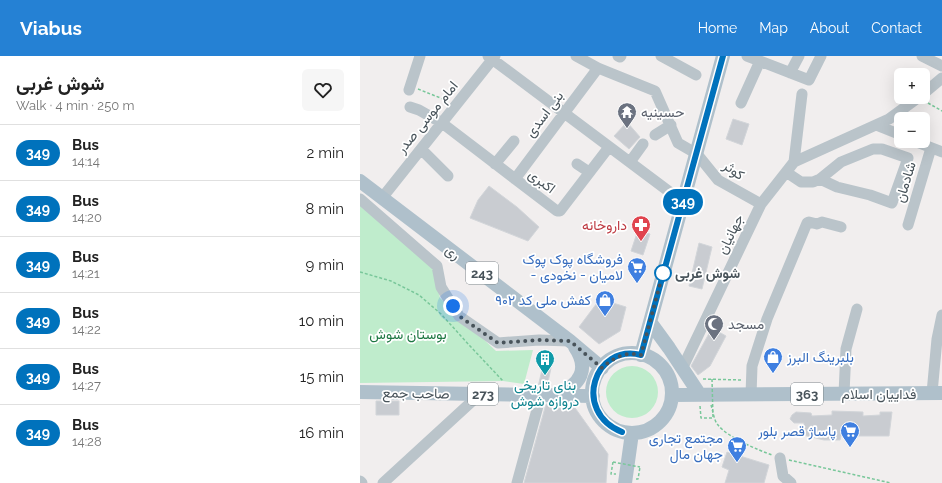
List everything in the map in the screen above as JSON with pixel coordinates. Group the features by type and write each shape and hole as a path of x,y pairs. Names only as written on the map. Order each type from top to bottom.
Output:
{"main road":[{"path":"641,355 682,202 724,56"},
{"name":"ری","path":"360,181 570,341 602,368"},
{"path":"650,322 700,395"},
{"path":"555,395 569,389 575,384 580,378 582,371 580,357 570,341"},
{"path":"628,354 641,355 656,361 663,368 672,386 670,406 666,415 659,423 651,428 642,432 622,432 605,422 599,414 594,405 593,386 596,376 609,361 618,356 628,354"},
{"name":"صاحب جمع","path":"360,392 593,396"},
{"name":"فداییان اسلام","path":"672,395 937,393"},
{"path":"627,479 632,433"}],"street":[{"path":"410,88 420,56"},
{"path":"576,56 598,68 655,91 678,143 697,154"},
{"path":"661,56 696,75"},
{"path":"747,56 809,80 821,56"},
{"path":"790,73 799,56"},
{"path":"924,56 942,66"},
{"path":"492,57 682,202"},
{"name":"امام موسی صدر","path":"382,198 492,57"},
{"path":"741,103 760,61"},
{"name":"بنی اسدی","path":"515,179 598,68"},
{"path":"930,88 942,78"},
{"path":"794,162 802,94"},
{"name":"جهانیان","path":"682,368 761,204 794,162 889,119 909,104"},
{"name":"اکبری","path":"410,106 442,123 559,212 609,147"},
{"path":"655,135 671,125"},
{"path":"876,125 894,133"},
{"path":"495,164 514,141"},
{"path":"630,162 643,144"},
{"path":"786,172 800,182 813,182 841,162 873,148 882,149 908,158 892,203 837,187 820,178"},
{"path":"931,148 942,152"},
{"name":"شادمان","path":"908,225 931,148"},
{"path":"420,149 448,176"},
{"name":"کوثر","path":"697,154 718,180 761,204"},
{"path":"577,164 589,172"},
{"path":"360,199 437,266 441,287 459,316 498,343 539,340 570,341"},
{"path":"751,395 752,366 767,319 807,223 817,224 822,222 841,227"},
{"path":"844,394 846,349 857,309"},
{"path":"937,393 937,339 942,315"},
{"path":"383,483 480,394"},
{"path":"517,483 541,395"},
{"path":"780,458 783,476 791,483"}],"path":[{"path":"410,88 456,104"},
{"path":"930,104 942,111"},
{"path":"360,272 391,281 419,294 441,314 503,381"},
{"path":"700,379 751,381"},
{"path":"700,418 713,418 712,379"},
{"path":"613,462 640,467 627,479 611,474 613,462"}],"green space":[{"name":"بوستان شوش","path":"360,205 432,263 440,298 496,351 533,350 524,384 503,381 360,383"},
{"path":"627,366 637,366 646,370 654,378 658,387 658,397 654,406 646,414 637,418 627,418 618,414 610,406 606,397 606,387 610,378 618,370"}],"building":[{"path":"733,119 749,124 742,145 726,139"},
{"name":"حسینیه","path":"627,122 640,137 629,149 614,136"},
{"path":"489,186 517,207 539,227 528,241 470,218 478,200"},
{"name":"داروخانه","path":"638,230 650,234 643,255 631,251"},
{"path":"699,243 712,247 702,289 689,286"},
{"name":"کفش ملی کد ۹۰۲","path":"600,299 626,307 620,331 599,344 579,327"},
{"path":"712,328 726,336 710,366 698,375 691,366"},
{"name":"بنای تاریخی دروازه شوش","path":"544,361 552,363 547,387 538,387"},
{"path":"376,401 399,401 399,415 376,415"},
{"path":"546,404 573,405 608,454 606,483 524,483"},
{"path":"832,411 863,412 863,416 880,415 880,412 892,412 889,436 841,436 840,440 824,440 803,435 804,423 794,423 790,419 796,412 811,413 812,416 832,415"},
{"path":"727,452 769,465 764,483 725,483 729,470 722,467"}],"bus line":[{"name":"349","path":"622,432 605,422 599,414 594,405 593,386 596,376 609,361 618,356 628,354 641,355 723,56"}],"place":[{"name":"حسینیه","path":"627,129"},
{"name":"داروخانه","path":"641,242"},
{"name":"شوش غربی","path":"663,273"},
{"name":"فروشگاه پوک پوک - لاميان - نخودی","path":"637,284"},
{"name":"کفش ملی کد ۹۰۲","path":"605,317"},
{"name":"مسجد","path":"714,341"},
{"name":"بلبرینگ البرز","path":"773,374"},
{"name":"بنای تاریخی دروازه شوش","path":"545,376"},
{"name":"پاساژ قصر بلور","path":"850,448"},
{"name":"مجتمع تجاری جهان مال","path":"737,463"}],"route":[{"path":"453,306 459,316 498,343 539,340 570,341 602,368 609,361 618,356 628,354 641,355 663,273"}]}
